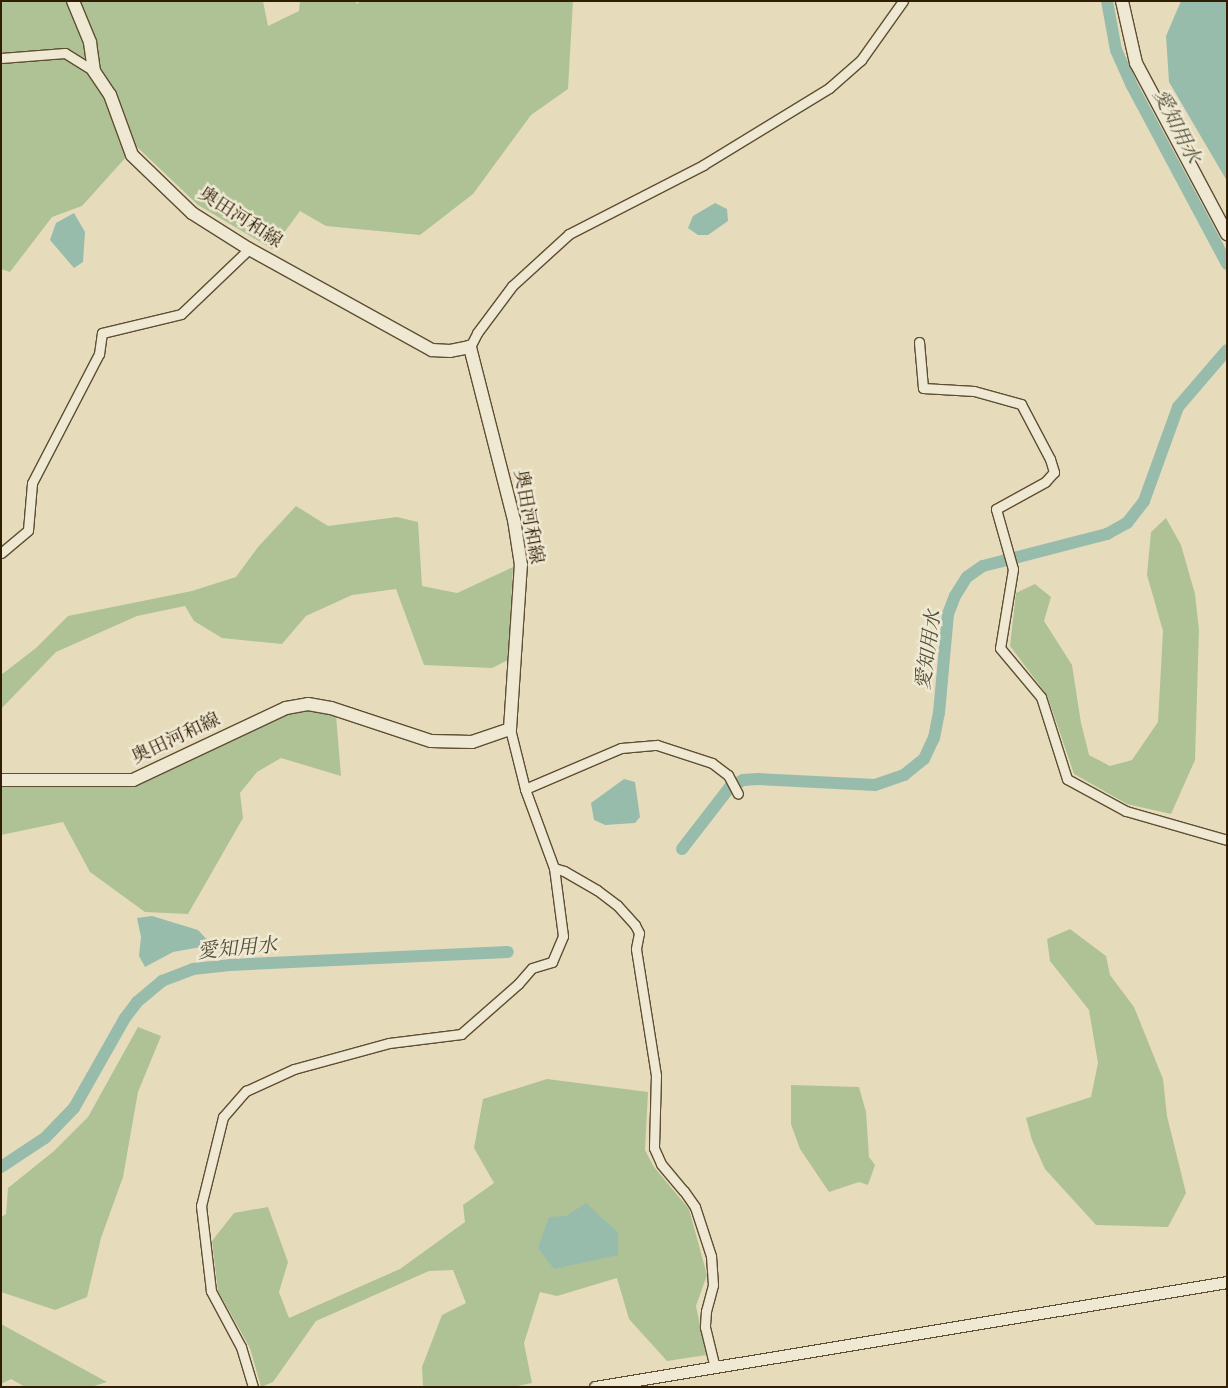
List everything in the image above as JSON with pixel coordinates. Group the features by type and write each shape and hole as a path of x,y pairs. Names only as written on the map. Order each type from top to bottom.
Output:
{"main road":[{"name":"奥田河和線","path":"1,780 133,780 286,708 308,704 331,708 431,741 472,742 510,729 520,565 514,520 470,347 450,351 432,350 249,249 192,213 132,155 110,95 94,71 90,42 73,1"},
{"path":"1122,1 1136,63 1227,234"}],"street":[{"path":"470,347 477,333 512,286 570,234 703,165 829,88 861,60 903,1"},
{"path":"1,58 65,53 94,71"},
{"path":"1,553 28,530 32,483 99,354 102,332 181,314 249,249"},
{"path":"919,342 923,388 974,391 1021,404 1050,458 1054,472 1045,482 996,509 1014,569 1000,648 1041,697 1067,779 1126,810 1227,840"},
{"path":"253,1387 241,1348 211,1290 200,1206 223,1117 246,1091 294,1070 389,1043 461,1034 518,984 532,968 552,962 563,936 554,868 525,789 510,729"},
{"path":"525,789 621,748 657,745 712,763 728,775 738,794"},
{"path":"554,868 564,871 597,890 617,905 636,925 639,932 636,949 656,1075 654,1148 661,1164 684,1191 694,1207 709,1249 714,1274 705,1317 705,1327 715,1368"},
{"path":"595,1387 1227,1282"}],"shaded area":[{"path":"1,1 263,1 268,26 299,11 300,1 354,1 358,4 359,1 573,1 568,89 531,115 473,194 420,235 326,226 300,211 272,249 198,205 136,146 82,206 52,217 10,272 1,269"},
{"path":"1181,1 1227,1 1227,181 1169,82 1166,36"},
{"path":"715,203 727,209 728,221 708,235 698,235 688,228 693,216"},
{"path":"74,213 85,232 83,262 74,268 50,240 56,223"},
{"path":"296,506 328,526 397,517 418,522 422,586 457,593 513,567 508,660 492,668 424,665 396,589 352,595 306,616 282,644 222,638 194,621 185,606 137,616 56,652 1,709 1,675 36,648 68,616 192,591 236,577 258,547"},
{"path":"1166,518 1181,545 1195,594 1199,630 1195,760 1171,814 1127,804 1074,774 1047,695 1010,646 1016,593 1035,584 1051,597 1044,621 1072,665 1081,723 1089,755 1110,766 1132,760 1158,722 1163,631 1147,575 1151,532"},
{"path":"308,711 336,715 341,776 281,758 257,772 240,793 243,818 188,914 145,912 90,872 63,822 1,835 1,786 133,786 286,713"},
{"path":"624,779 635,782 640,817 635,823 605,825 594,820 591,803"},
{"path":"152,916 198,930 212,945 173,952 145,967 139,956 141,937 137,918"},
{"path":"1070,929 1106,956 1110,975 1134,1007 1163,1079 1167,1116 1186,1193 1168,1227 1096,1225 1045,1169 1032,1140 1026,1118 1091,1097 1098,1063 1089,1010 1050,961 1047,939"},
{"path":"138,1027 161,1036 138,1092 123,1177 101,1238 87,1297 55,1310 1,1292 1,1217 6,1214 8,1188 54,1151 88,1117"},
{"path":"547,1079 648,1092 645,1150 654,1167 689,1209 707,1275 696,1306 706,1355 667,1361 629,1319 617,1278 557,1296 540,1292 524,1343 532,1383 513,1387 423,1387 422,1367 442,1315 466,1303 453,1270 429,1271 316,1321 273,1382 261,1387 250,1348 218,1291 212,1241 234,1213 268,1207 288,1262 279,1292 289,1318 400,1269 465,1222 463,1205 494,1183 474,1148 483,1099"},
{"path":"791,1085 859,1087 866,1112 869,1157 875,1165 868,1185 859,1182 829,1192 800,1149 791,1124"},
{"path":"586,1203 618,1233 618,1255 554,1269 538,1248 549,1217 566,1216"},
{"path":"1,1324 107,1382 91,1387 25,1387 11,1379 1,1384"}],"waterway":[{"name":"愛知用水","path":"1107,1 1116,50 1131,84 1227,264"},
{"name":"愛知用水","path":"682,849 730,787 743,780 758,779 875,785 904,775 924,759 934,738 939,713 948,614 955,596 967,577 983,566 1107,534 1127,523 1144,501 1178,407 1227,350"},
{"name":"愛知用水","path":"1,1167 45,1138 74,1108 125,1018 137,1002 162,981 193,969 230,965 508,952"}]}
